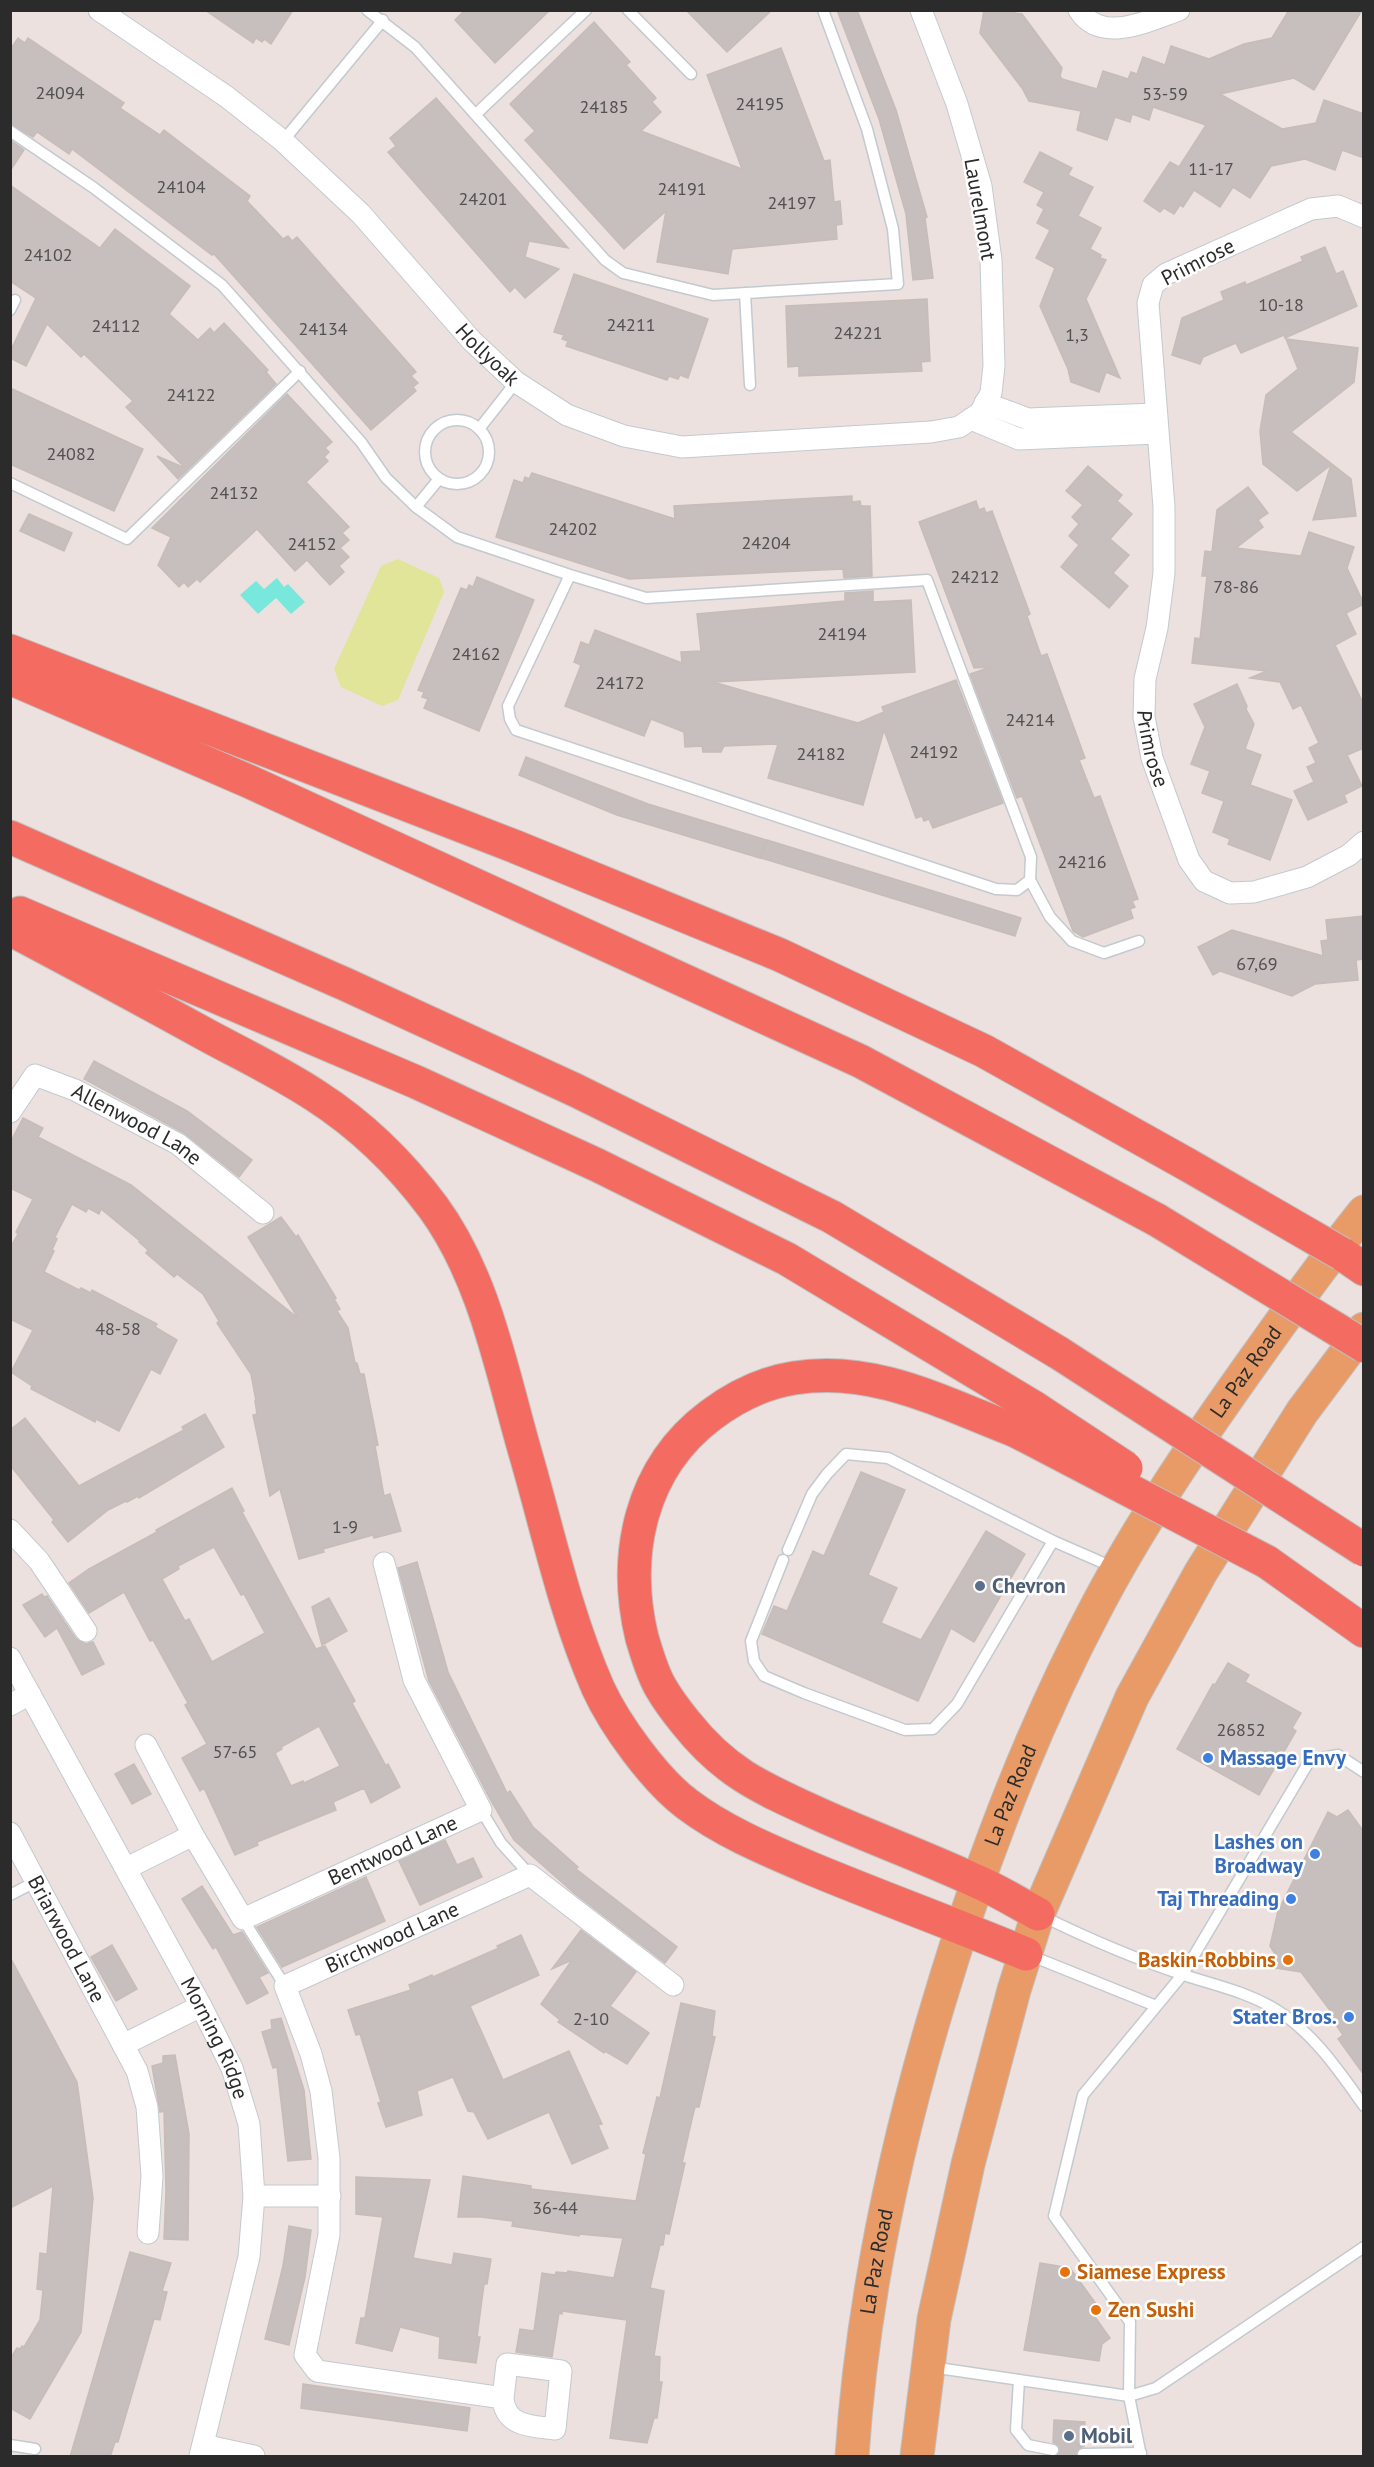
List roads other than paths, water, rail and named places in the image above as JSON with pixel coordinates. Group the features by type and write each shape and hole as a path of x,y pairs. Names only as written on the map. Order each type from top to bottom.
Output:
{"highway":[{"path":"10,651 505,843 780,955 984,1051 1188,1165 1356,1263"},
{"path":"10,678 248,781 860,1061 1157,1220 1364,1346"},
{"path":"10,837 336,980 575,1090 832,1217 1059,1353 1364,1550"},
{"path":"10,908 416,1082 597,1165 787,1259 1025,1420 1267,1562 1358,1627"},
{"path":"10,929 315,1095 362,1129 398,1165 433,1207 450,1233 476,1283 580,1642 599,1691 623,1731 654,1771 684,1802 721,1827 769,1850 907,1908 962,1927 1026,1954"},
{"path":"1025,1420 890,1382 864,1377 829,1375 793,1378 759,1387 725,1404 699,1424 675,1450 656,1479 643,1512 635,1543 633,1582 637,1617 646,1652 660,1687 686,1724 717,1757 752,1783 868,1837 977,1881 1038,1914"}],"main road":[{"name":"La Paz Road","path":"852,2457 868,2307 890,2190 916,2080 962,1927 993,1835 1037,1731 1117,1569 1179,1468 1330,1253 1364,1212"},
{"path":"917,2457 934,2319 968,2164 1014,1990 1038,1914 1132,1697 1201,1572 1302,1412 1364,1329"}],"street":[{"name":"Hollyoak","path":"99,10 228,97 283,141 361,214 472,341 516,382 567,415 624,436 682,447 931,432 959,427 979,412"},
{"name":"Laurelmont","path":"921,10 957,104 981,186 991,260 994,366 991,393 979,412"},
{"path":"1079,10 1100,27 1122,28 1179,10"},
{"name":"Primrose","path":"1364,217 1338,206 1311,208 1166,273 1153,285 1148,303 1164,507 1164,573 1157,628 1146,679 1144,717 1152,758 1189,860 1204,881 1230,893 1254,892 1307,877 1349,855 1364,842"},
{"path":"979,412 1028,419 1156,424"},
{"name":"Allenwood Lane","path":"10,1112 35,1075 75,1090 178,1144 263,1213"},
{"path":"10,1530 39,1561 86,1631"},
{"name":"Bentwood Lane","path":"243,1919 481,1810 414,1680 384,1563"},
{"name":"Morning Ridge","path":"10,1658 201,2006 232,2068 249,2124 254,2196 249,2257 202,2451"},
{"path":"10,1705 30,1694"},
{"path":"146,1745 193,1835 243,1919"},
{"name":"Briarwood Lane","path":"10,1833 137,2071 147,2107 152,2176 148,2233"},
{"path":"127,1868 193,1835"},
{"path":"530,1875 673,1985"},
{"name":"Birchwood Lane","path":"285,1986 530,1875"},
{"path":"285,1986 311,2054 321,2091 329,2158 329,2235 305,2355 317,2371 503,2398"},
{"path":"123,2045 201,2006"},
{"path":"254,2196 330,2196"},
{"path":"202,2451 254,2457"}],"lane":[{"path":"367,10 415,47 605,260 623,273 713,295 898,285 893,229 867,129 823,10"},
{"path":"477,114 586,10"},
{"path":"628,10 691,74"},
{"path":"283,141 382,20"},
{"path":"10,131 94,188 222,285 361,442 386,478 416,507 457,537 646,598 927,580 1031,857 1030,880 1050,917 1072,941 1104,953 1139,941"},
{"path":"745,293 750,385"},
{"path":"10,483 127,538 300,371"},
{"path":"479,429 516,382"},
{"path":"460,420 479,429 489,447 485,467 478,475 460,483 439,479 432,471 425,452 432,432 439,425 460,420"},
{"path":"416,507 439,479"},
{"path":"570,575 508,706 510,719 516,730 996,889 1017,890 1030,880"},
{"path":"1053,1541 957,1704 933,1729 905,1730 804,1694 764,1676 754,1661 751,1641 812,1494 826,1474 846,1454 888,1458 1053,1541 1117,1569"},
{"path":"1083,2454 1141,2455 1129,2396 1130,2322 1054,2216 1083,2095 1183,1974 1310,1760 1338,1755 1364,1772"},
{"path":"481,1810 501,1843 530,1875"},
{"path":"10,1895 35,1882"},
{"path":"1038,1914 1085,1937 1183,1974 1229,1987 1275,2009 1299,2028 1331,2060 1364,2106"},
{"path":"243,1919 285,1986"},
{"path":"1026,1954 1156,2006"},
{"path":"928,2366 1129,2396 1156,2388 1364,2247"},
{"path":"1019,2380 1016,2430 1028,2445 1053,2450"},
{"path":"10,2445 35,2449"}],"water":[{"path":"277,578 284,587 288,584 305,602 291,614 276,598 258,614 240,595 256,581 264,589"}],"place":[{"name":"Chevron","path":"980,1586"},
{"name":"Massage Envy","path":"1208,1758"},
{"name":"Lashes on Broadway","path":"1315,1854"},
{"name":"Taj Threading","path":"1291,1899"},
{"name":"Baskin-Robbins","path":"1288,1960"},
{"name":"Stater Bros.","path":"1349,2017"},
{"name":"Siamese Express","path":"1065,2272"},
{"name":"Zen Sushi","path":"1096,2310"},
{"name":"Mobil","path":"1069,2436"}]}
